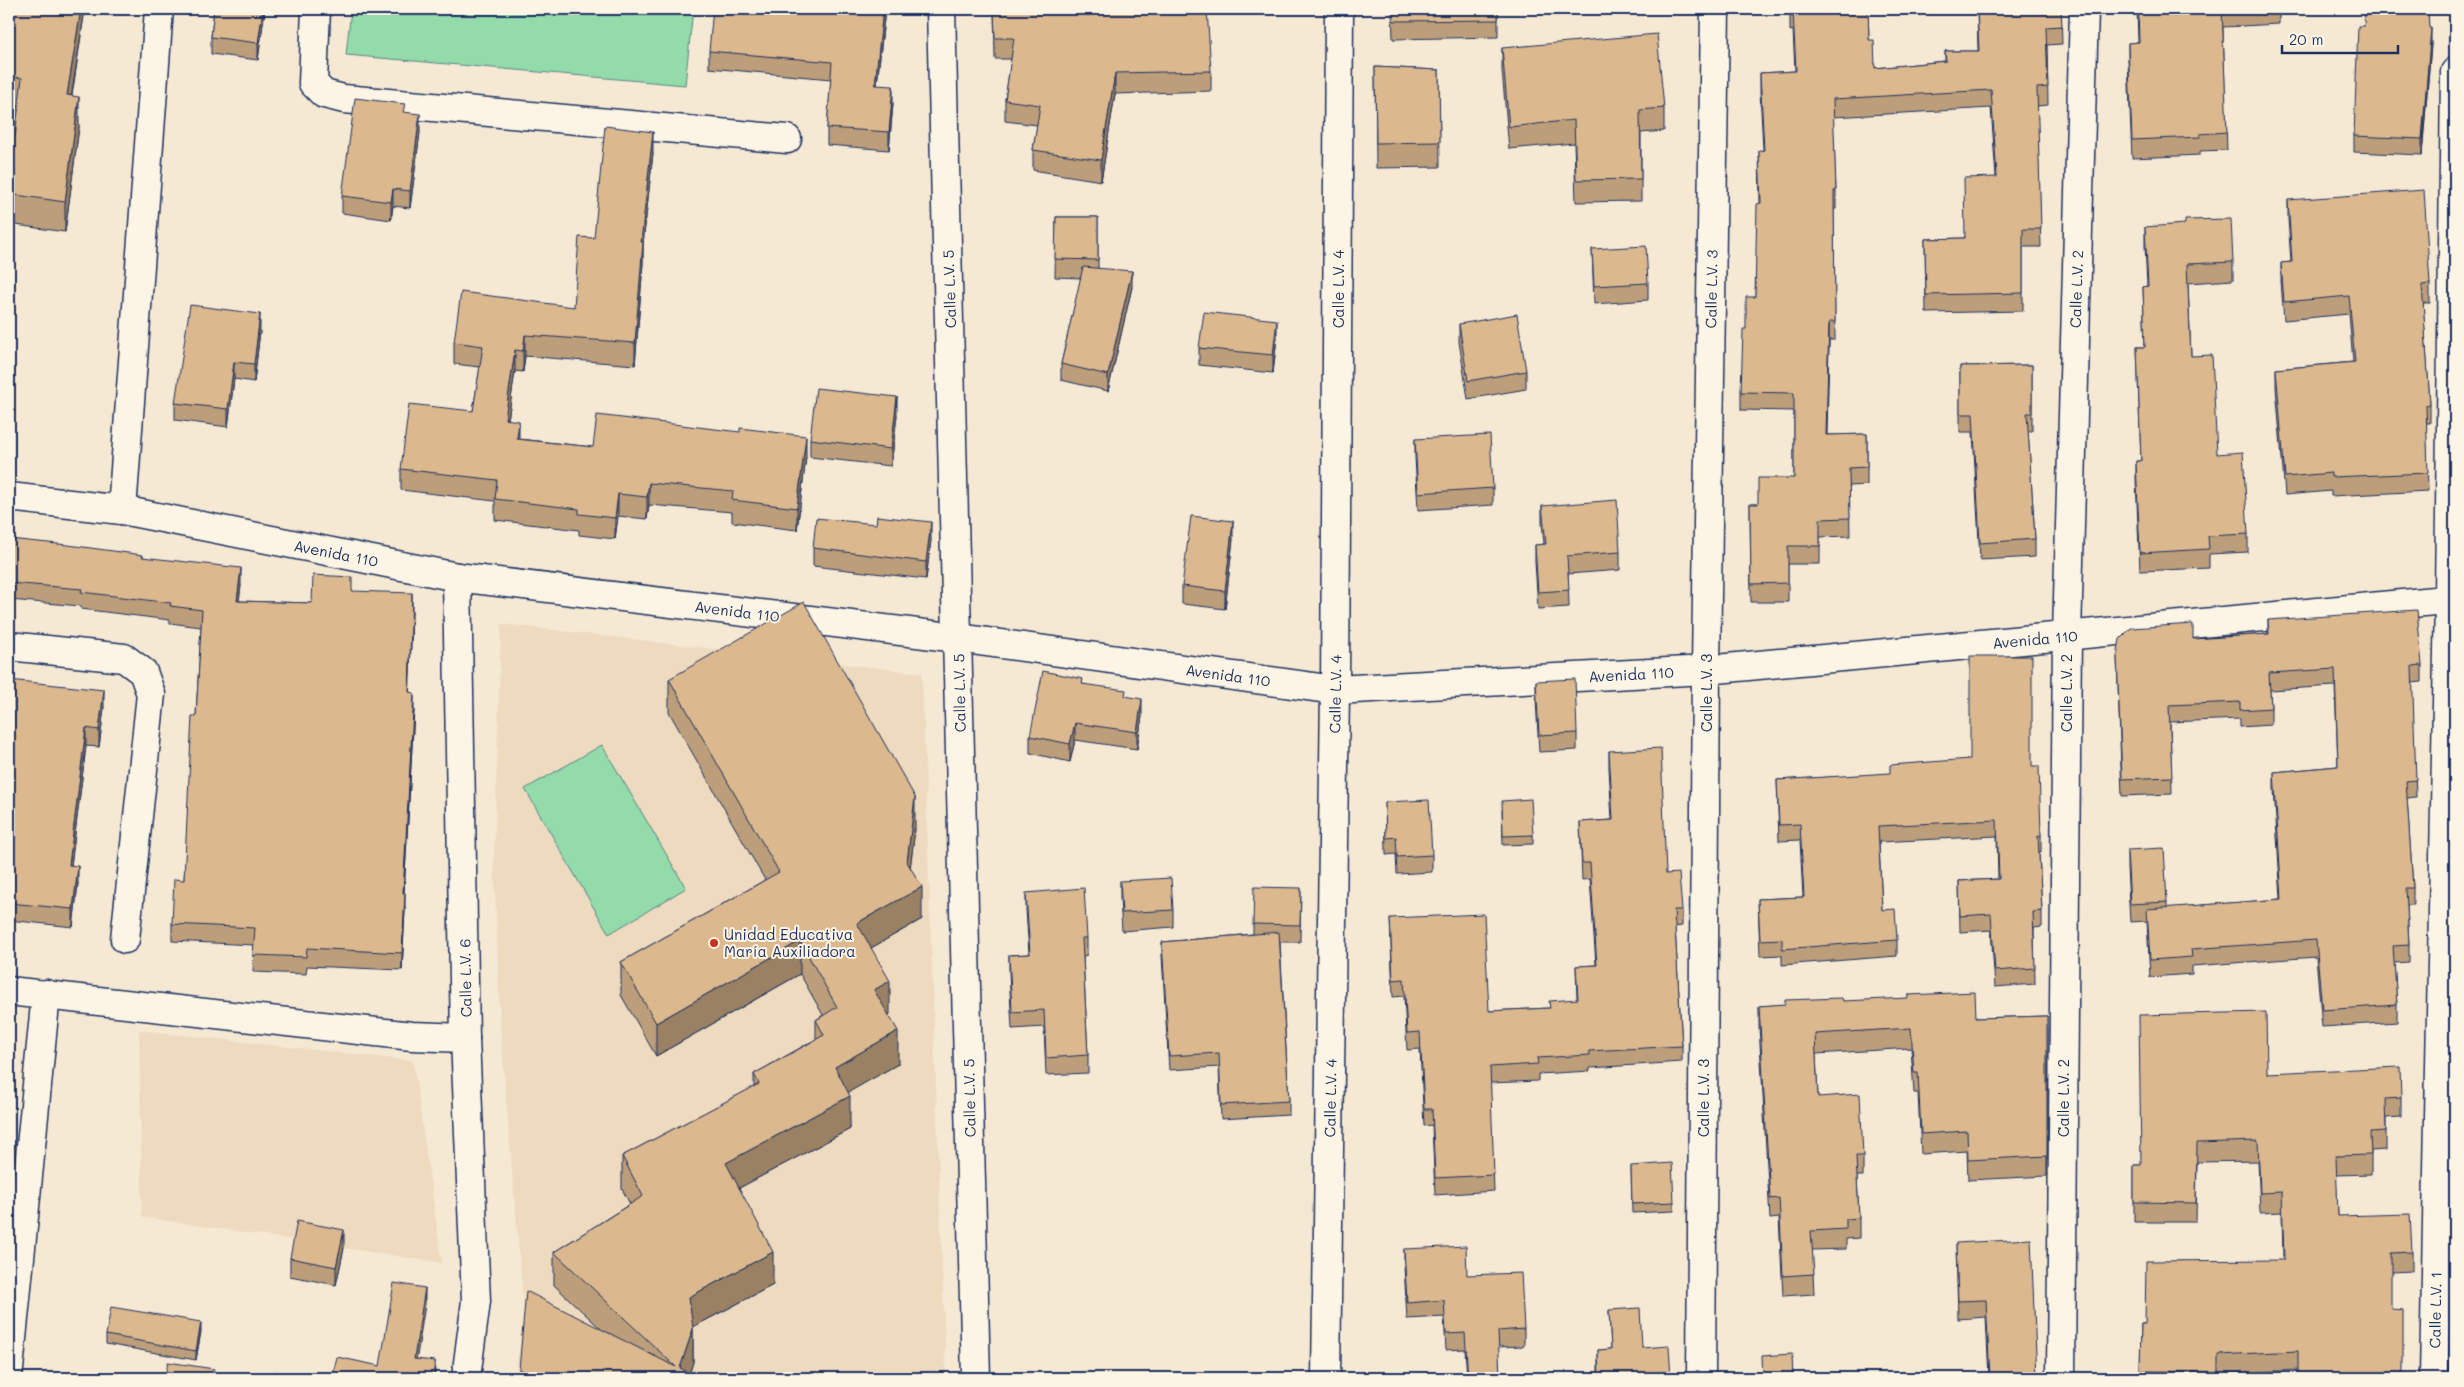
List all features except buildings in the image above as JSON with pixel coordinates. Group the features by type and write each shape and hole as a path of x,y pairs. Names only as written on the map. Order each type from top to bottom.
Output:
{"street":[{"path":"122,510 159,9"},
{"path":"316,9 312,84 324,94 354,100 787,139"},
{"name":"Calle L.V. 5","path":"941,9 976,1378"},
{"name":"Calle L.V. 4","path":"1326,1378 1335,690 1339,9"},
{"name":"Calle L.V. 3","path":"1701,1378 1706,670 1715,9"},
{"name":"Calle L.V. 2","path":"2061,1378 2067,636 2084,9"},
{"name":"Calle L.V. 1","path":"2434,1378 2452,599 2455,72"},
{"name":"Avenida 110","path":"9,497 122,510 457,577 958,638 1335,690 1706,670 2452,599"},
{"name":"Calle L.V. 6","path":"457,577 465,1038 476,1300 466,1378"},
{"path":"9,646 124,658 144,672 151,694 125,939"},
{"path":"9,991 412,1036 465,1038"},
{"path":"9,1369 46,994"}],"shaded area":[{"name":"Unidad Educativa María Auxiliadora","path":"501,624 922,673 946,1378 515,1378 524,1313 500,1026 494,860"},
{"path":"139,1030 413,1061 442,1263 142,1217"}],"green space":[{"path":"351,9 693,9 685,85 346,55"},
{"path":"602,745 686,888 609,934 525,789"}],"place":[{"name":"Unidad Educativa María Auxiliadora","path":"714,943"}]}
